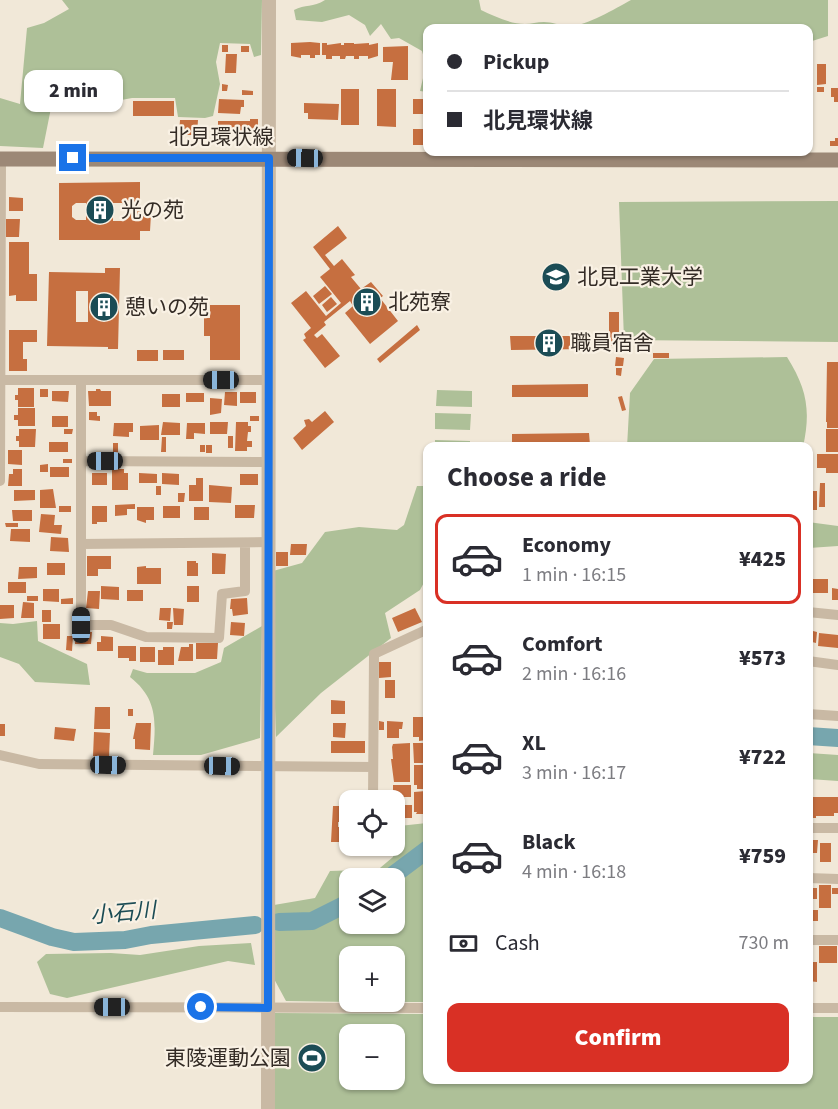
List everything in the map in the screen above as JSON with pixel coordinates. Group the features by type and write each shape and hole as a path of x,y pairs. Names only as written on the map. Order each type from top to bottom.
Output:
{"main road":[{"name":"北見環状線","path":"0,159 838,160"}],"street":[{"path":"268,1109 269,0"},
{"path":"0,159 0,481"},
{"path":"1,380 268,380"},
{"path":"81,381 81,625 111,625 146,637 219,638 222,594 245,591 245,544"},
{"path":"81,460 268,462"},
{"path":"81,544 269,542"},
{"path":"813,612 838,615"},
{"path":"373,790 374,654 423,631"},
{"path":"813,662 838,665"},
{"path":"813,714 838,716"},
{"path":"0,755 39,764 373,767"},
{"path":"813,828 838,828"},
{"path":"813,879 838,879"},
{"path":"813,940 838,940"},
{"path":"0,1007 423,1008"},
{"path":"813,1008 838,1008"}],"green space":[{"path":"62,0 262,0 261,55 254,57 250,44 220,43 216,62 220,84 213,116 178,117 175,98 132,98 95,105 52,103 43,148 0,146 0,98 20,104 27,28 44,23 69,9"},
{"path":"325,0 479,0 481,10 519,24 423,24 423,54 422,51 399,38 391,39 381,24 370,36 365,25 349,15 322,22 296,20 294,10"},
{"path":"631,0 828,0 828,36 813,41 813,24 583,24"},
{"path":"541,22 557,24 525,24"},
{"path":"838,201 838,342 624,340 619,202"},
{"path":"787,357 799,379 806,400 807,422 804,442 627,442 630,393 654,359"},
{"path":"437,390 472,391 472,407 436,406"},
{"path":"435,413 471,414 470,430 435,429"},
{"path":"435,440 470,441 470,442 435,442"},
{"path":"417,486 423,486 423,584 420,590 385,613 391,638 321,693 276,737 272,620 273,571 302,563 325,532 359,527 397,530 404,525"},
{"path":"813,523 838,526 838,546 813,548"},
{"path":"37,621 38,641 87,664 90,685 35,682 19,664 0,657 0,623"},
{"path":"262,626 260,738 201,755 153,755 155,732 153,712 146,694 130,677 133,669 147,673 195,673 221,662 224,648"},
{"path":"813,753 838,755 838,781 813,779"},
{"path":"423,823 423,1002 405,1002 405,946 339,946 339,1002 286,1001 273,977 274,905 315,898 330,871 339,871 339,934 405,934 405,868 380,868 393,856 405,856 405,825"},
{"path":"251,943 255,965 228,961 67,998 50,994 37,962 46,954 140,955 199,946"},
{"name":"東陵運動公園","path":"275,1013 423,1014 423,1084 813,1084 813,1017 838,1017 838,1109 274,1109"}],"building":[{"path":"291,43 320,43 320,55 315,55 315,58 310,58 310,55 301,55 301,58 291,56"},
{"path":"322,43 344,45 344,43 369,43 369,45 378,43 378,56 368,59 368,56 359,56 359,59 354,59 354,56 346,56 345,59 340,59 340,56 332,56 332,59 326,59 326,55 322,55"},
{"path":"222,45 228,45 228,52 222,52"},
{"path":"241,46 249,46 249,52 241,52"},
{"path":"408,46 408,80 391,80 393,62 383,62 383,47"},
{"path":"226,54 237,54 236,73 225,73"},
{"path":"817,64 826,64 826,84 817,85"},
{"path":"222,84 228,85 227,91 222,91"},
{"path":"817,87 824,87 824,92 817,92"},
{"path":"831,88 838,88 838,102 834,102 834,97 831,97"},
{"path":"341,89 359,89 359,125 341,125"},
{"path":"377,89 396,89 396,127 377,126"},
{"path":"242,90 253,91 253,95 242,95"},
{"path":"219,99 244,100 244,107 241,107 240,114 218,113"},
{"path":"413,99 423,99 423,114 413,114"},
{"path":"133,101 174,101 174,116 133,116"},
{"path":"304,103 339,104 338,120 308,119 308,113 304,113"},
{"path":"250,119 258,119 258,134 218,134 218,121 250,121"},
{"path":"180,120 198,120 197,135 179,135"},
{"path":"413,129 423,129 423,145 413,145"},
{"path":"835,138 838,138 838,146 830,146 830,141 835,141"},
{"name":"光の苑","path":"140,182 140,214 151,214 150,231 140,231 140,240 59,240 59,183","holes":["76,203 86,203 86,220 76,220 72,217 72,206","113,203 127,205 127,217 123,221 113,221"]},
{"path":"9,197 23,198 23,211 9,211"},
{"path":"6,219 20,219 19,237 6,237"},
{"path":"338,226 347,238 325,255 334,266 342,259 355,275 351,277 361,289 371,282 383,296 380,298 398,321 370,344 345,313 353,306 350,301 324,322 326,325 314,335 317,338 322,334 340,356 325,368 303,340 306,338 304,334 311,328 291,303 306,291 326,316 341,303 320,277 330,269 313,247"},
{"path":"9,242 29,242 29,274 37,274 37,301 16,301 16,295 9,296"},
{"name":"憩いの苑","path":"105,268 120,268 118,349 47,346 49,272 105,273","holes":["76,291 88,291 88,322 76,322"]},
{"path":"325,286 332,294 319,304 313,296"},
{"path":"331,297 337,304 327,312 322,305"},
{"path":"210,305 240,305 240,360 210,360 210,336 204,336 204,318 210,318"},
{"path":"609,312 619,312 619,346 609,346"},
{"path":"417,325 420,330 380,363 377,359"},
{"path":"9,330 37,330 37,342 23,342 23,359 27,359 27,371 9,371"},
{"name":"職員宿舎","path":"510,336 587,336 587,349 511,350"},
{"path":"137,350 158,350 158,361 137,361"},
{"path":"163,350 184,350 184,360 163,360"},
{"path":"653,353 669,353 669,358 653,358"},
{"path":"616,357 624,358 623,366 615,366"},
{"path":"827,362 838,362 838,428 827,428 826,422"},
{"path":"616,368 622,368 621,376 616,375"},
{"name":"職員宿舎","path":"588,384 588,397 512,397 512,385"},
{"path":"18,388 34,388 34,407 18,407 15,395 18,395"},
{"path":"40,389 48,389 48,397 40,397"},
{"path":"96,389 111,391 111,406 89,406 88,391 96,391"},
{"path":"52,391 69,391 68,402 52,401"},
{"path":"225,392 237,392 237,406 224,405"},
{"path":"240,392 256,392 256,403 240,403"},
{"path":"186,393 204,393 204,402 186,402"},
{"path":"162,394 180,394 180,407 162,407"},
{"path":"622,396 626,410 622,411 618,397"},
{"path":"210,398 222,399 221,413 210,415"},
{"path":"18,408 35,408 35,426 18,426 18,420 14,420 14,415 18,415"},
{"path":"325,411 334,422 302,450 293,438 306,426 304,420 309,419 312,422"},
{"path":"89,412 97,412 100,421 89,420"},
{"path":"52,416 68,416 68,427 52,427"},
{"path":"250,416 259,416 259,421 250,421"},
{"path":"163,422 180,423 180,435 161,435"},
{"path":"210,422 228,422 227,434 210,434"},
{"path":"236,422 248,422 248,426 251,426 247,441 252,441 252,447 247,447 247,451 235,451"},
{"path":"114,423 133,423 133,432 129,432 129,437 113,436"},
{"path":"187,423 205,423 205,434 194,433 194,439 186,439"},
{"path":"159,425 159,440 140,440 140,426"},
{"path":"19,429 36,429 35,447 19,447 16,436 19,436"},
{"path":"64,429 73,429 72,434 64,434"},
{"path":"826,429 838,429 838,452 826,452"},
{"path":"589,433 590,442 512,442 512,434"},
{"path":"228,436 233,436 233,448 228,448"},
{"path":"162,437 166,437 166,452 161,452"},
{"path":"49,442 68,442 68,452 49,452"},
{"path":"113,443 118,443 118,454 113,454"},
{"path":"200,445 205,445 205,452 200,452"},
{"path":"206,445 212,445 212,453 206,453"},
{"path":"8,450 22,450 22,465 8,464"},
{"path":"817,454 838,454 838,473 826,473 826,468 817,468"},
{"path":"63,459 72,459 72,463 63,463"},
{"path":"48,464 48,472 40,472 40,465"},
{"path":"50,467 69,467 69,477 50,477"},
{"path":"13,469 22,469 22,486 8,486 9,474 13,474"},
{"path":"112,469 124,469 124,473 128,473 128,490 112,490"},
{"path":"92,473 107,473 107,485 92,485"},
{"path":"139,473 157,474 157,483 139,483"},
{"path":"162,473 179,474 179,485 162,484"},
{"path":"240,474 258,474 258,485 240,485"},
{"path":"196,478 203,478 203,501 189,501 189,485 196,485"},
{"path":"820,483 825,483 825,507 819,507"},
{"path":"209,485 232,487 231,503 209,502"},
{"path":"156,486 161,486 161,495 156,495"},
{"path":"53,489 56,508 40,508 40,490"},
{"path":"14,490 35,490 35,500 14,501"},
{"path":"813,491 817,491 817,510 813,510"},
{"path":"178,493 185,493 184,502 178,502"},
{"path":"135,504 135,509 127,509 127,515 115,516 115,505"},
{"path":"235,505 255,505 254,518 235,518"},
{"path":"59,506 71,506 71,512 59,512"},
{"path":"92,506 107,506 107,522 92,524"},
{"path":"163,506 180,506 180,518 163,518"},
{"path":"137,507 154,507 154,520 146,520 146,523 137,520"},
{"path":"194,507 209,507 209,520 194,520"},
{"path":"12,510 32,510 32,521 13,521"},
{"path":"41,514 55,515 54,525 62,525 61,534 39,532"},
{"path":"5,523 18,523 18,527 6,527"},
{"path":"11,529 30,529 30,542 10,541"},
{"path":"51,537 68,538 69,552 50,551"},
{"path":"291,544 307,544 306,555 290,555"},
{"path":"276,552 288,552 288,566 276,566"},
{"path":"212,553 226,554 225,574 212,574"},
{"path":"87,556 111,556 111,569 98,569 98,576 87,576"},
{"path":"187,561 198,563 198,576 187,576"},
{"path":"47,563 65,563 65,575 47,575"},
{"path":"146,566 146,568 161,568 161,584 137,584 137,567"},
{"path":"19,567 37,567 37,578 18,579"},
{"path":"813,579 828,579 828,593 813,593"},
{"path":"8,582 26,582 26,593 8,593"},
{"path":"101,586 119,587 119,600 101,599"},
{"path":"187,586 199,586 199,602 187,602"},
{"path":"832,588 838,589 838,600 832,600"},
{"path":"43,589 59,589 59,602 43,601"},
{"path":"127,590 143,590 143,601 127,601"},
{"path":"88,591 100,591 99,609 86,608"},
{"path":"27,596 38,596 38,601 27,601"},
{"path":"73,598 73,604 61,604 61,599"},
{"path":"247,598 248,614 233,616 232,609 230,609 231,599"},
{"path":"23,602 34,603 34,618 21,618"},
{"path":"0,605 14,605 14,618 0,619"},
{"path":"160,608 171,608 170,621 159,620"},
{"path":"173,608 184,609 183,625 174,625"},
{"path":"415,608 422,622 398,632 392,618"},
{"path":"42,610 51,610 51,622 42,622"},
{"path":"167,622 173,622 172,629 167,629"},
{"path":"231,622 245,623 244,636 230,635"},
{"path":"43,624 60,624 60,639 43,639"},
{"path":"813,631 817,632 816,643 813,642"},
{"path":"75,632 92,632 91,644 75,644"},
{"path":"819,633 838,635 838,648 818,646"},
{"path":"67,636 73,636 72,651 66,650"},
{"path":"101,636 113,637 113,651 97,651 97,642 101,642"},
{"path":"196,643 218,643 217,659 196,659"},
{"path":"189,644 193,644 193,661 178,661 181,647 189,647"},
{"path":"118,646 136,646 136,661 129,661 129,658 118,658"},
{"path":"140,647 155,647 155,662 140,662"},
{"path":"163,647 174,647 174,665 158,665 158,650 163,650"},
{"path":"379,662 391,662 391,677 379,678"},
{"path":"385,680 395,680 395,698 385,698"},
{"path":"331,700 345,701 345,714 331,714"},
{"path":"95,707 110,707 110,729 94,729"},
{"path":"128,709 133,709 133,716 128,716"},
{"path":"413,717 423,717 423,740 419,741 419,737 413,737"},
{"path":"379,721 384,722 384,730 379,730"},
{"path":"387,721 403,722 402,729 399,729 399,738 387,738"},
{"path":"136,723 151,723 150,750 135,749 135,739 133,739"},
{"path":"333,723 346,723 345,738 333,737"},
{"path":"0,724 5,724 5,736 0,736"},
{"path":"55,727 76,729 74,741 54,739"},
{"path":"94,732 110,733 109,757 93,756"},
{"path":"331,741 365,741 365,753 331,753"},
{"path":"410,743 410,782 394,782 391,759 393,759 393,744"},
{"path":"413,743 423,743 423,763 414,763"},
{"path":"414,765 423,765 423,789 417,789 417,785 414,785"},
{"path":"393,785 411,785 411,797 405,797 405,790 393,790"},
{"path":"423,791 423,814 414,812 414,792"},
{"path":"813,797 838,797 838,813 834,813 834,816 816,816 813,818"},
{"path":"405,805 412,805 412,818 405,818"},
{"path":"333,806 339,806 339,842 331,842"},
{"path":"813,840 818,840 817,853 813,853"},
{"path":"820,843 831,843 831,862 820,862"},
{"path":"819,885 831,885 831,908 819,908"},
{"path":"813,888 817,888 817,899 813,899"},
{"path":"832,888 838,888 838,894 832,894"},
{"path":"813,910 818,910 818,921 813,921"},
{"path":"819,946 837,946 837,963 819,963"},
{"path":"813,962 817,962 817,982 813,982"}],"waterway":[{"name":"小石川","path":"813,736 838,738"},
{"name":"小石川","path":"403,868 423,853"},
{"name":"小石川","path":"279,922 312,921 339,908"},
{"name":"小石川","path":"0,918 52,937 74,942 125,940 151,935 255,925"}],"place":[{"name":"光の苑","path":"100,210"},
{"name":"北見工業大学","path":"556,277"},
{"name":"北苑寮","path":"367,302"},
{"name":"憩いの苑","path":"104,307"},
{"name":"職員宿舎","path":"549,343"},
{"name":"東陵運動公園","path":"312,1058"}],"route":[{"path":"73,158 269,158 268,1008 201,1007"}]}
